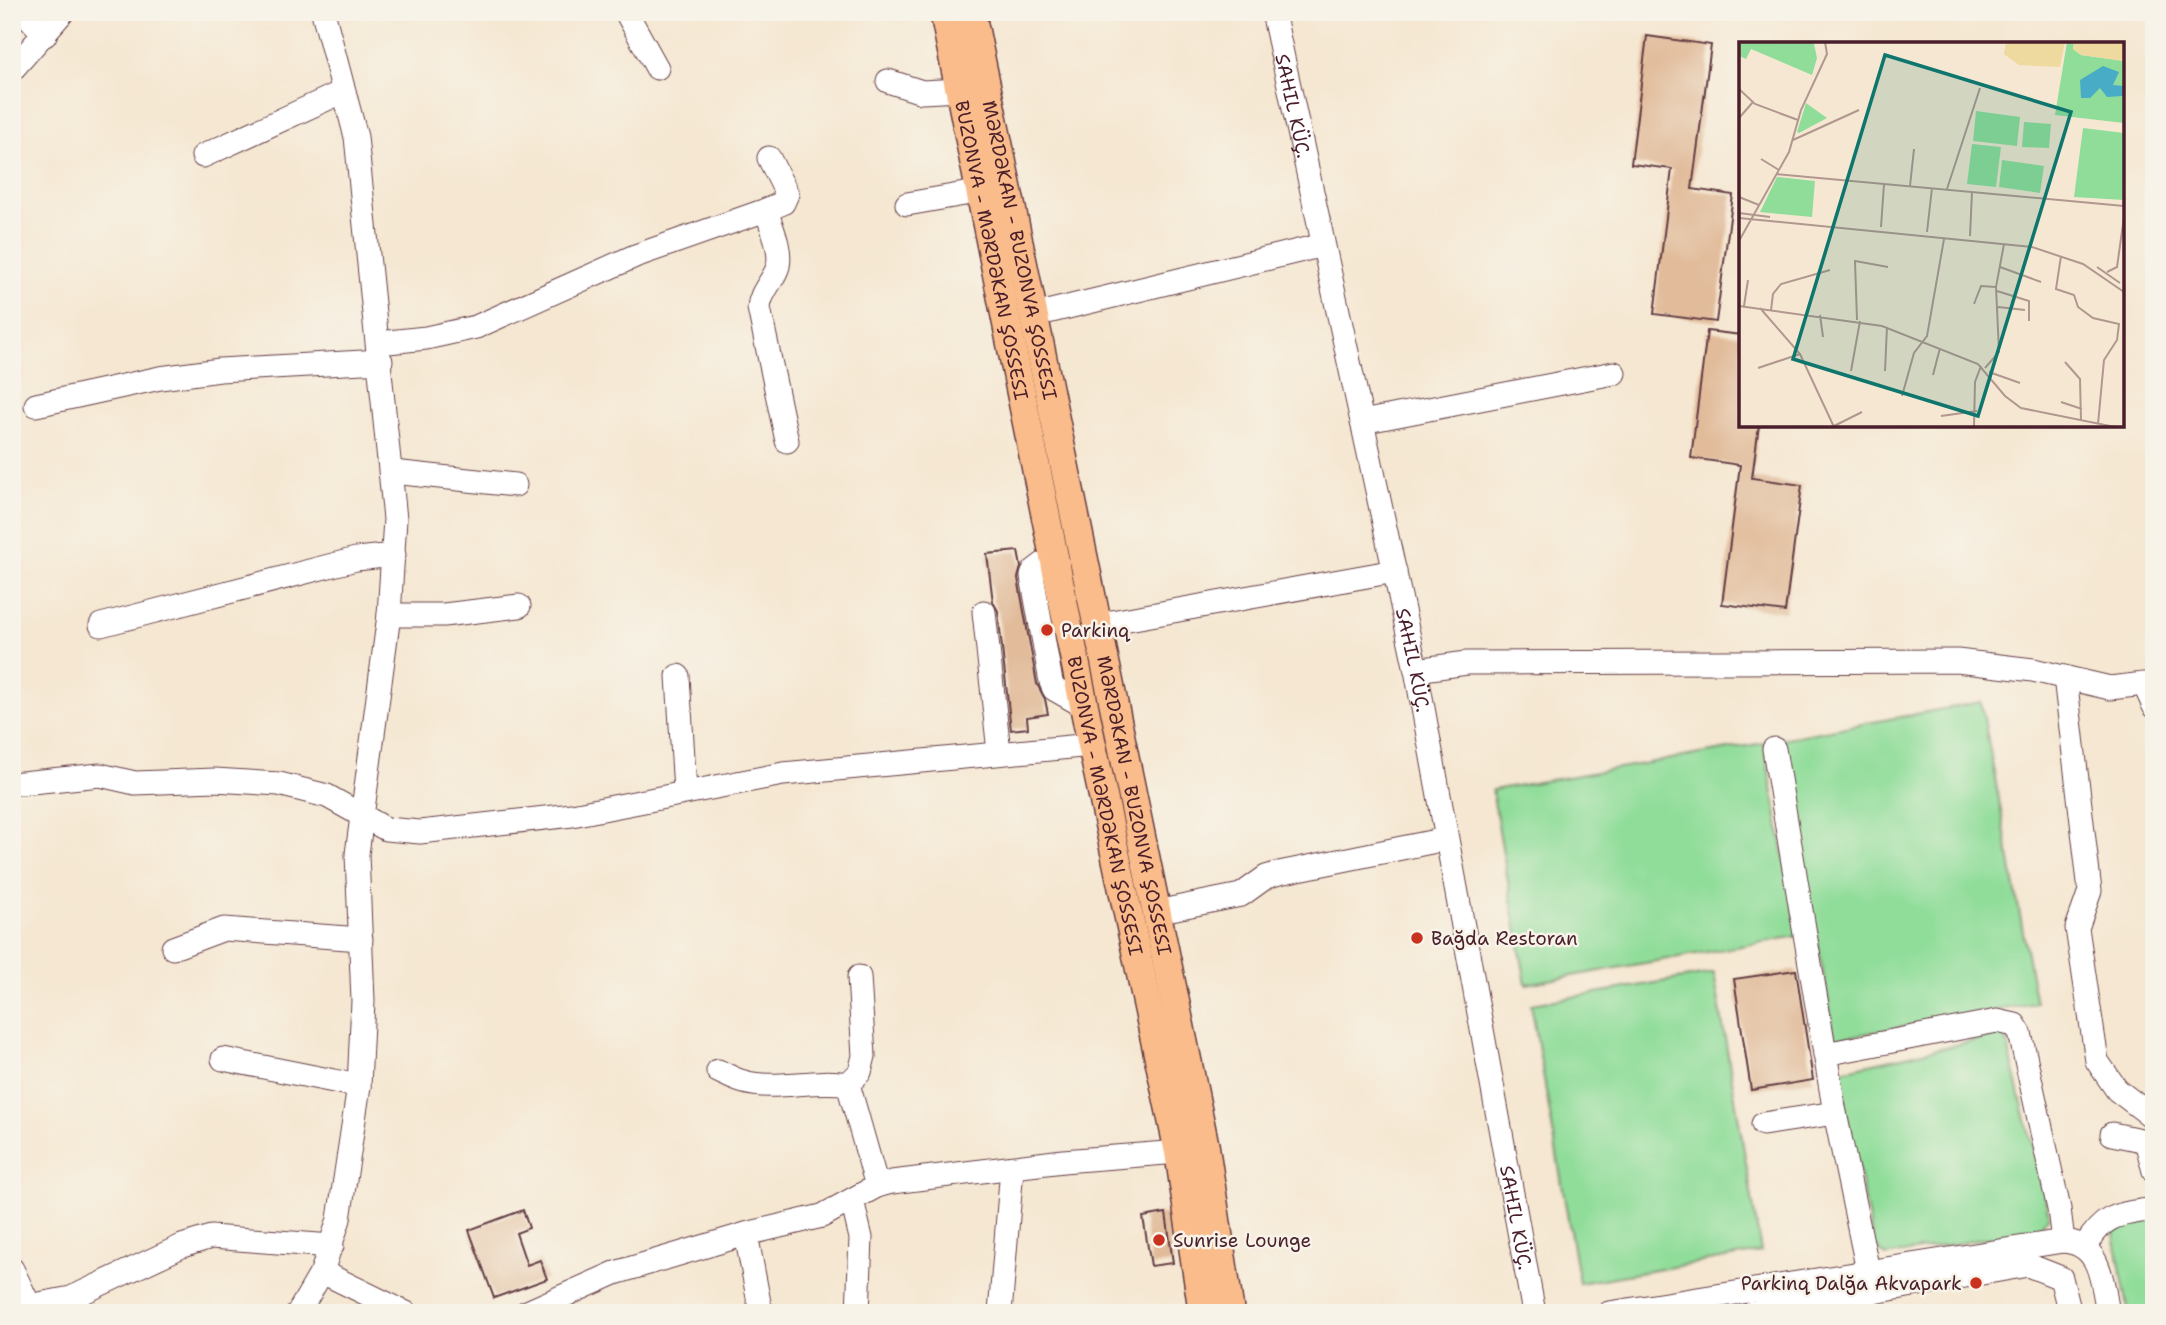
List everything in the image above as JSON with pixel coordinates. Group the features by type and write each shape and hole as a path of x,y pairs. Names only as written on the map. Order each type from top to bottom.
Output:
{"main road":[{"name":"BUZONVA - MƏRDƏKAN ŞOSSESI","path":"943,12 982,191 1092,745 1180,1152 1203,1313"},
{"name":"MƏRDƏKAN - BUZONVA ŞOSSESI","path":"971,12 1205,1147 1230,1313"}],"street":[{"path":"24,12 45,35"},
{"path":"12,69 63,12"},
{"path":"303,1310 332,1246 344,1195 359,1086 363,1012 356,876 361,813 389,615 394,555 393,472 356,137 323,12"},
{"path":"626,12 657,68"},
{"name":"SAHIL KÜÇ.","path":"1273,12 1416,670 1534,1313"},
{"path":"888,81 922,92 960,90"},
{"path":"203,156 344,91"},
{"path":"36,405 160,378 380,352 476,327 635,257 783,203 787,194 769,158"},
{"path":"907,204 982,191"},
{"path":"766,210 779,253 779,265 760,299 759,308 788,440"},
{"path":"1035,315 1323,245"},
{"path":"1362,422 1614,373"},
{"path":"393,472 515,485"},
{"path":"101,625 356,559 394,555"},
{"path":"1096,625 1395,571"},
{"path":"389,615 444,615 519,606"},
{"path":"984,611 999,752"},
{"path":"1416,670 1468,663 1957,661 2065,677 2110,688 2144,684 2154,706"},
{"path":"677,676 685,791"},
{"path":"2065,677 2090,891 2077,928 2097,1061 2117,1090 2154,1118"},
{"path":"12,784 100,775 135,783 215,780 279,784 327,796 386,829 420,832 572,815 783,774 1092,745"},
{"path":"1774,749 1835,1113 1868,1271"},
{"path":"1156,912 1241,895 1266,877 1279,873 1446,839"},
{"path":"173,948 223,929 361,939"},
{"path":"848,1084 860,1072 864,1056 859,977"},
{"path":"1825,1054 1997,1021 2015,1025 2020,1033 2056,1196 2063,1241"},
{"path":"223,1059 359,1086"},
{"path":"718,1071 759,1085 825,1080 848,1084"},
{"path":"848,1084 877,1186"},
{"path":"1763,1124 1835,1113"},
{"path":"2112,1134 2146,1141 2154,1171"},
{"path":"525,1313 615,1273 746,1234 822,1216 877,1186 1012,1168 1180,1152"},
{"path":"1000,1313 1012,1168"},
{"path":"852,1200 861,1238 858,1313"},
{"path":"2085,1246 2099,1224 2108,1218 2154,1209"},
{"path":"746,1234 761,1313"},
{"path":"12,1269 21,1308 71,1298 182,1247 211,1237 332,1246"},
{"path":"1617,1312 2063,1241 2085,1246 2097,1264 2108,1313"},
{"path":"1753,1313 2028,1265 2061,1278 2070,1313"},
{"path":"322,1272 405,1313"}],"green space":[{"path":"1981,702 2036,1003 1835,1039 1781,739"},
{"path":"1764,743 1798,936 1526,984 1492,790"},
{"path":"1714,973 1761,1252 1579,1283 1531,1004"},
{"path":"2005,1034 2049,1215 2039,1229 1886,1256 1874,1245 1838,1071"},
{"path":"2154,1216 2154,1313 2129,1313 2112,1224"}],"building":[{"path":"1647,36 1711,45 1692,189 1733,195 1716,322 1654,314 1672,169 1631,164"},
{"path":"1707,331 1739,335 1739,427 1759,427 1752,478 1802,485 1785,612 1722,604 1740,465 1691,458"},
{"path":"1018,551 1021,567 1018,578 1037,684 1045,699 1048,714 1027,717 1028,728 1011,730 998,611 993,602 987,554"},
{"path":"1796,970 1813,1080 1751,1090 1734,979"},
{"path":"523,1210 529,1228 516,1233 527,1265 540,1260 547,1279 494,1298 469,1230"},
{"path":"1166,1213 1173,1263 1151,1266 1143,1217"}],"place":[{"name":"Parkinq","path":"1047,630"},
{"name":"Bağda Restoran","path":"1417,938"},
{"name":"Sunrise Lounge","path":"1159,1240"},
{"name":"Parkinq Dalğa Akvapark","path":"1976,1283"}]}
